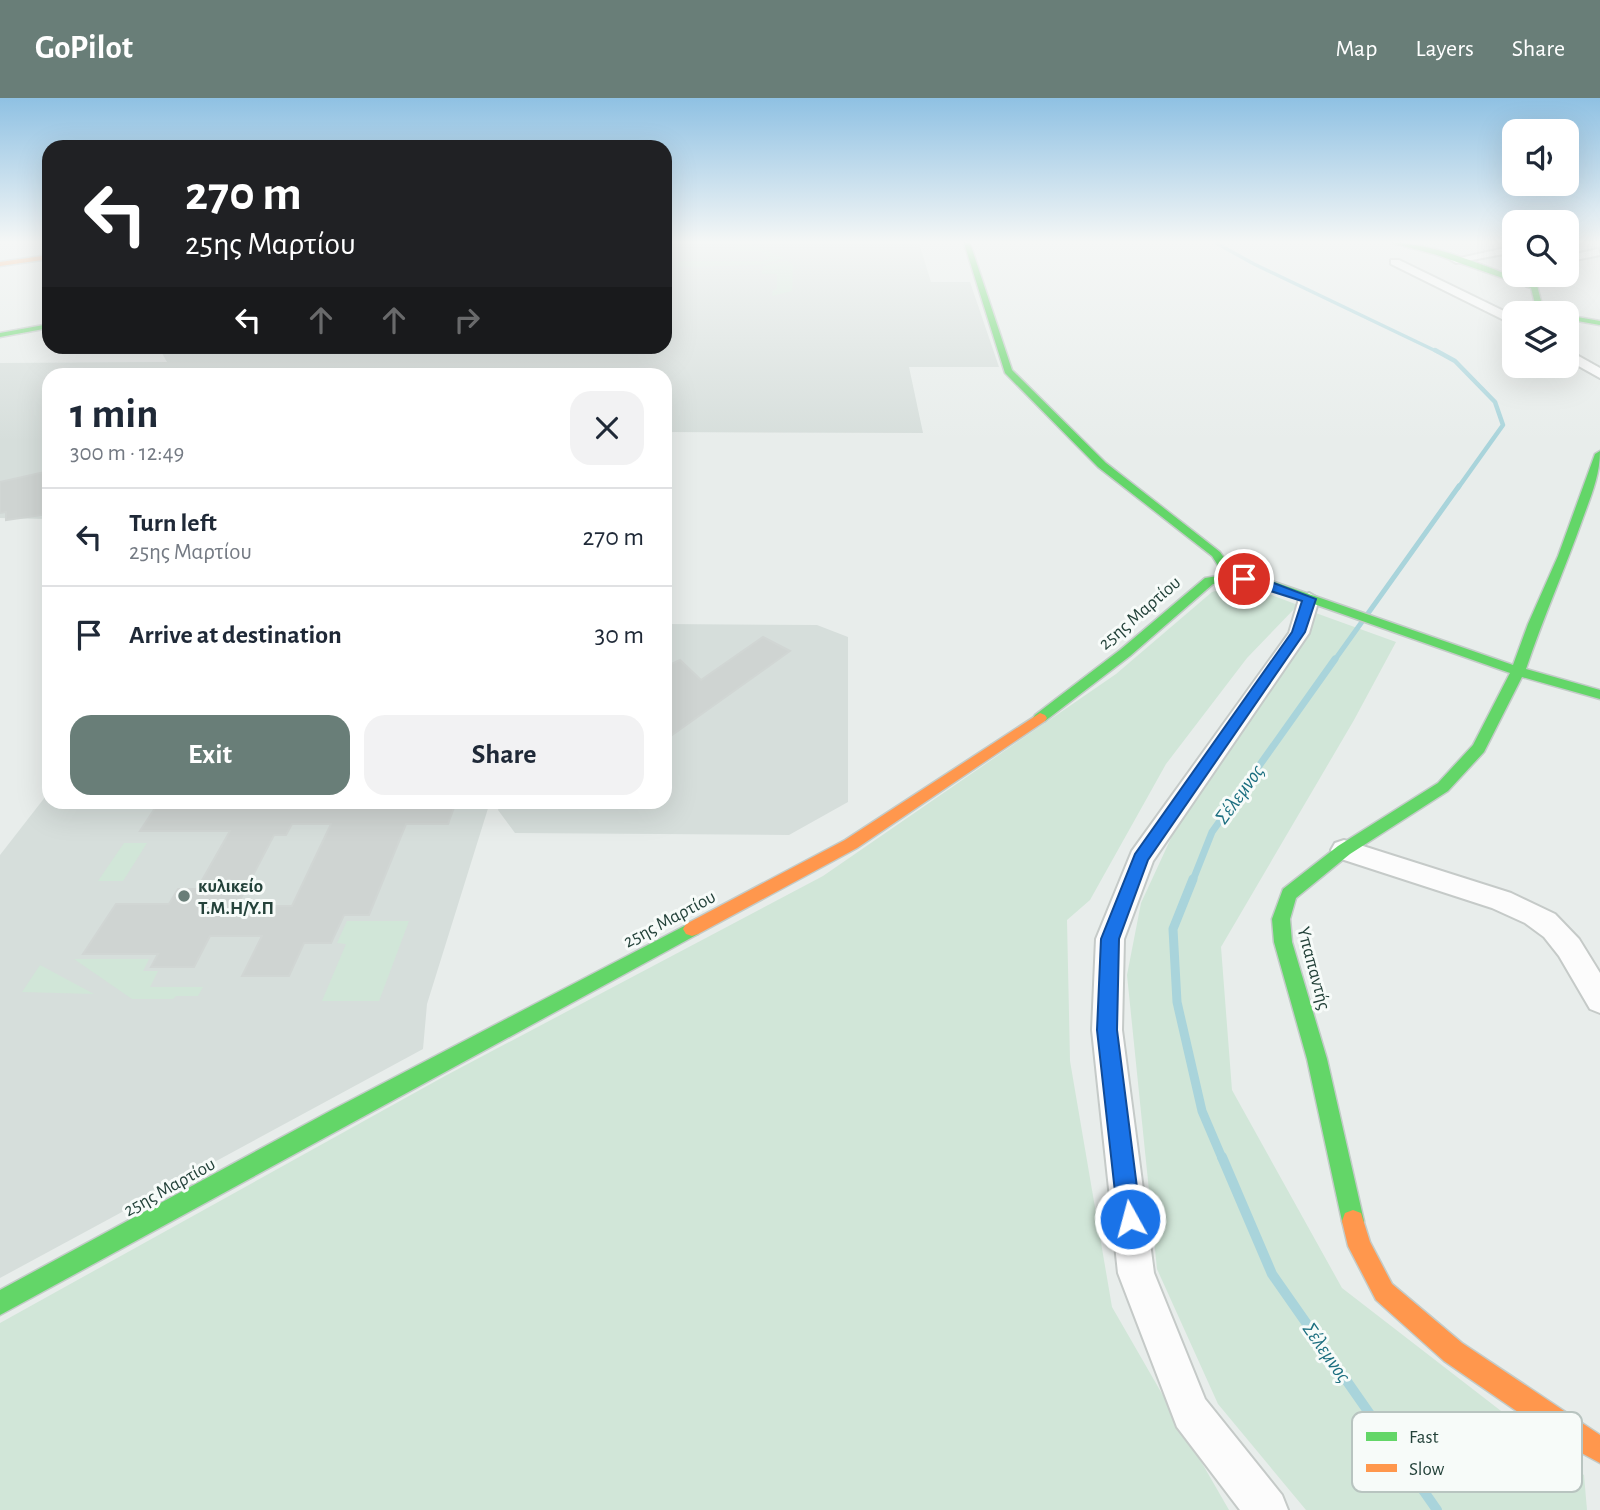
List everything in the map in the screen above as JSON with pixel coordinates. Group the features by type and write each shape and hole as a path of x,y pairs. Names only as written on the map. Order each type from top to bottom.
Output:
{"street":[{"path":"988,309 1008,371 1102,465 1216,554 1232,578"},
{"path":"0,326 42,318"},
{"path":"1579,319 1600,323"},
{"path":"0,335 42,327"},
{"path":"1579,361 1600,374"},
{"name":"Υπαπαντής","path":"1540,1412 1417,1323 1384,1292 1359,1247 1317,1059 1283,942 1281,919 1289,894 1344,850 1443,787 1479,748 1518,671 1534,624 1564,556 1600,454"},
{"name":"25ης Μαρτίου","path":"0,1303 350,1111 851,844 1025,729 1125,653 1209,581 1232,578 1259,581 1518,671"},
{"path":"1267,1510 1191,1413 1136,1273 1107,1030 1110,939 1140,858 1299,632 1322,604"},
{"path":"1518,671 1600,695"},
{"path":"1344,850 1387,867 1493,897 1528,912 1545,922 1562,938 1600,1000"},
{"name":"Υπαπαντής","path":"1582,1439 1600,1450"}],"shaded area":[{"path":"672,309 979,309 999,367 909,367 923,433 672,432 672,368 42,368 42,519 0,518 0,363 167,362 162,354 672,354"},
{"path":"672,624 817,625 848,637 848,802 789,835 515,833 498,810 672,809"},
{"path":"42,801 42,809 488,809 427,1004 423,1049 0,1278 0,855"}],"green space":[{"path":"1233,586 1263,592 1298,605 1247,658 1166,764 1090,900 1067,920 1070,1061 1112,1307 1229,1510 0,1510 0,1323 445,1076 823,876 1116,674 1212,592"},
{"path":"1313,612 1396,642 1354,720 1221,947 1232,1090 1342,1288 1502,1412 1352,1412 1352,1492 1582,1492 1582,1473 1587,1510 1306,1510 1218,1404 1157,1269 1127,975 1141,903 1184,810"},
{"path":"124,843 147,843 123,881 98,881"},
{"path":"347,921 409,921 379,1001 322,1001 346,944 337,943"},
{"path":"74,959 149,959 143,971 158,971 150,987 203,987 198,996 132,999"},
{"path":"40,965 94,994 22,992"}],"building":[{"path":"42,473 42,515 6,520 6,512 0,513 0,482"},
{"path":"763,637 790,651 672,735 672,664 680,660 701,680"},
{"path":"154,809 453,809 448,824 406,824 369,915 344,915 331,943 304,943 289,976 242,976 262,936 210,936 194,967 151,967 158,954 83,954 116,904 169,904 178,889 197,889 230,831 140,831","holes":["292,824 331,824 292,906 237,906 274,835 286,835"]}],"waterway":[{"name":"Σέλεμνος","path":"1348,309 1438,352"},
{"name":"Σέλεμνος","path":"1435,350 1455,361 1495,402 1503,425 1458,488"},
{"name":"Σέλεμνος","path":"1334,661 1459,486"},
{"name":"Σέλεμνος","path":"1193,880 1212,832 1335,659"},
{"name":"Σέλεμνος","path":"1193,879 1173,929 1177,1002 1202,1111 1222,1158"},
{"name":"Σέλεμνος","path":"1222,1157 1272,1274 1368,1412"},
{"name":"Σέλεμνος","path":"1424,1492 1437,1510"}],"traffic: fast":[{"path":"988,309 1008,371 1102,465 1216,554 1232,578"},
{"path":"1579,319 1600,323"},
{"path":"0,335 42,327"},
{"path":"1353,1221 1317,1059 1283,942 1281,919 1289,894 1344,850 1443,787 1479,748 1518,671 1534,624 1564,556 1600,454"},
{"path":"1040,718 1125,653 1209,581 1232,578 1259,581 1518,671 1600,695"},
{"path":"0,1303 339,1117 692,929"}],"traffic: slow":[{"path":"692,929 851,844 1040,718"},
{"path":"1353,1221 1359,1246 1384,1292 1453,1352 1540,1412"},
{"path":"1582,1440 1600,1450"}],"place":[{"name":"κυλικείο Τ.M.Η/Υ.Π","path":"184,896"}],"route":[{"path":"1130,1219 1107,1030 1110,939 1140,858 1299,632 1309,599 1259,581 1244,579"}]}
